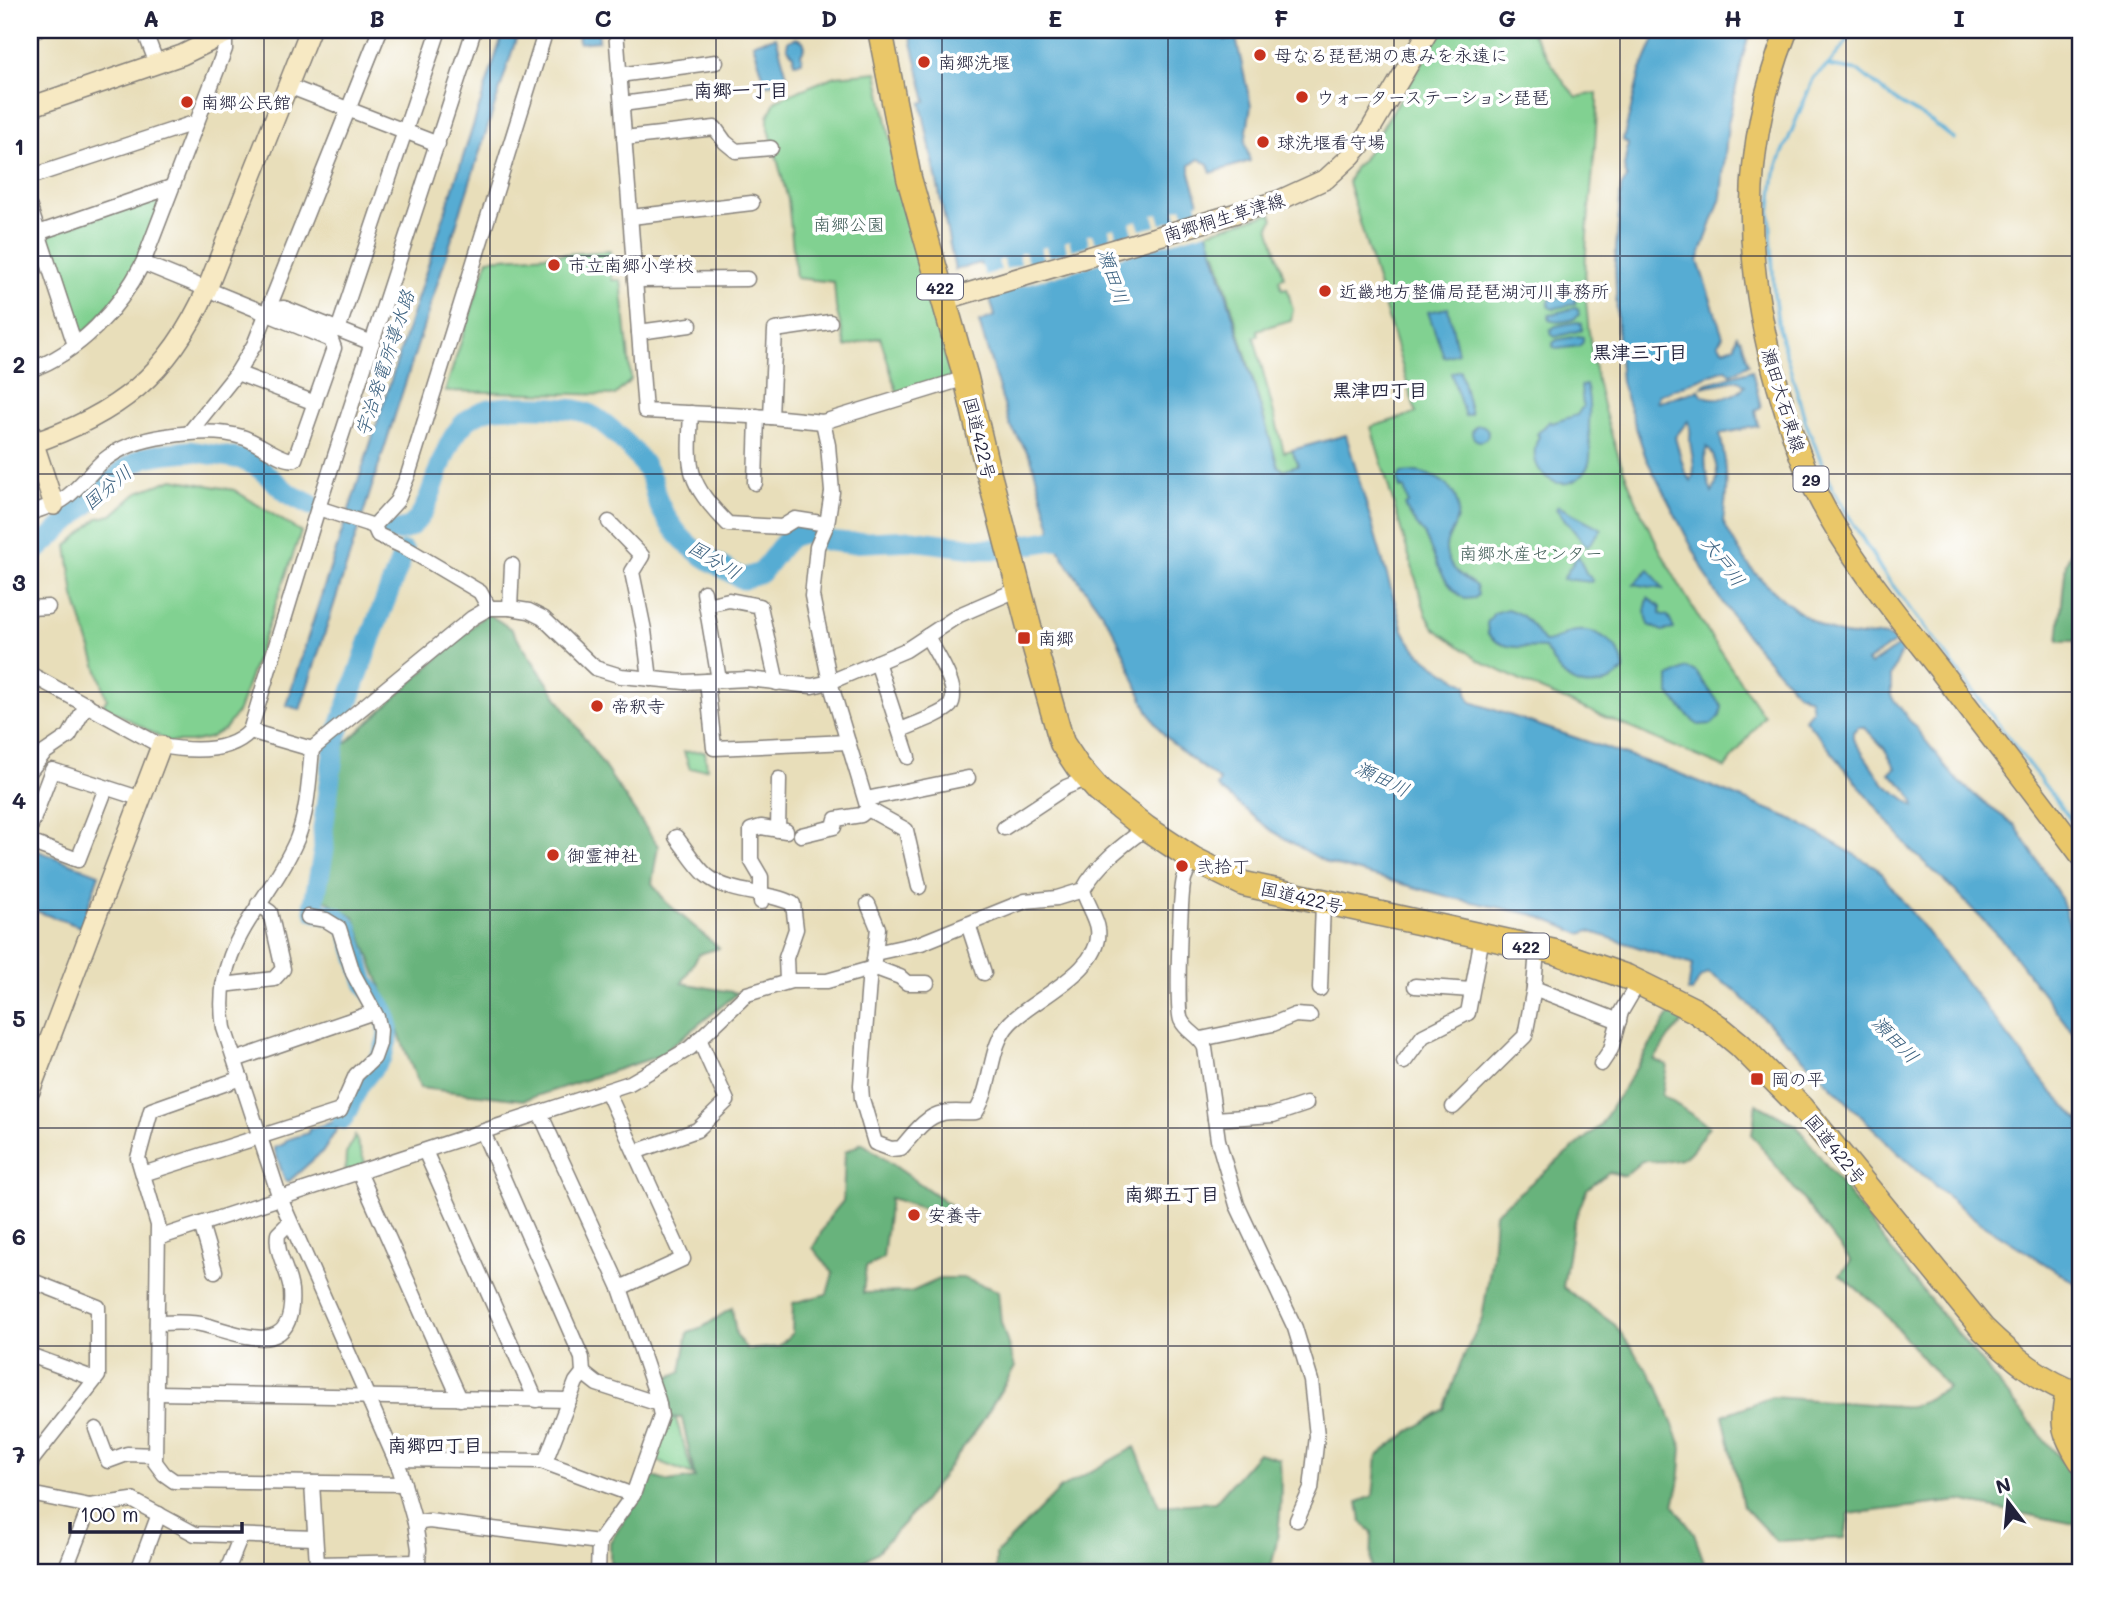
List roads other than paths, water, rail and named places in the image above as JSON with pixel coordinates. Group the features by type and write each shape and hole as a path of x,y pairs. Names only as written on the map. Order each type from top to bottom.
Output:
{"highway":[{"name":"国道422号","path":"880,30 904,153 966,378 1019,589 1062,743 1088,779 1146,828 1193,859 1244,884 1555,953 1638,983 1694,1010 1740,1045 1803,1109 1983,1329 2029,1369 2073,1393"}],"main road":[{"name":"瀬田大石東線","path":"1787,30 1777,55 1760,119 1751,217 1755,284 1763,333 1791,433 1818,496 1845,544 1906,628 2080,854"},
{"path":"2073,1393 2062,1413 2063,1426 2080,1462"}],"street":[{"path":"30,33 38,30"},
{"path":"144,30 157,64"},
{"path":"54,505 31,439 99,416 150,376 179,342 194,319 208,289 310,30"},
{"path":"189,433 237,373 254,345 380,30"},
{"path":"338,330 439,30"},
{"path":"30,674 161,746 181,750 215,747 241,740 250,731 318,508 474,30"},
{"path":"374,526 397,501 408,475 546,30"},
{"path":"616,30 645,411 764,416 823,422 966,378"},
{"name":"南郷桐生草津線","path":"944,300 1209,222 1304,191 1340,169 1363,142 1429,30"},
{"path":"30,107 182,55 229,32"},
{"path":"30,370 60,356 102,322 121,300 143,263 225,49 229,32"},
{"path":"620,75 716,62"},
{"path":"288,86 438,144"},
{"path":"622,104 729,90"},
{"path":"30,177 197,122"},
{"path":"624,138 716,128 725,142 736,151 771,148"},
{"path":"38,233 171,187"},
{"path":"631,217 752,204"},
{"path":"30,208 75,345"},
{"path":"30,513 54,505 69,496 106,459 133,444 165,436 220,433 243,437 291,461 295,459 334,348 331,340 143,263"},
{"path":"635,281 747,279"},
{"path":"268,314 275,309 284,308 372,343"},
{"path":"755,483 775,330 830,322"},
{"path":"639,332 690,325"},
{"path":"237,373 314,403"},
{"path":"691,413 688,461 693,480 709,505 728,524 782,527 795,519 826,527"},
{"path":"823,422 832,492 826,527 817,547 812,596 830,682 867,804 906,830 919,887"},
{"path":"318,508 374,526 378,535 404,547 480,593 489,608"},
{"path":"609,522 642,556 632,572 650,679"},
{"path":"510,608 513,565"},
{"path":"312,1483 316,1568 417,1568 419,1549 415,1523 404,1484 280,1198 221,1009 223,985 235,942 286,861 297,837 306,807 313,750 472,618 489,608 529,611 543,618 595,668 621,676 685,682 748,679 812,686 830,682 906,650 959,615 1019,589"},
{"path":"777,683 760,606 730,600 705,599 713,681 714,748 848,742"},
{"path":"30,608 48,607"},
{"path":"901,730 949,708 954,698 951,681 927,636"},
{"path":"877,662 908,757"},
{"path":"30,771 44,753 69,736 88,704"},
{"path":"250,731 313,750"},
{"path":"30,1091 161,746"},
{"path":"30,828 52,770 142,799"},
{"path":"801,835 834,827 836,819 861,815 867,804 968,778"},
{"path":"761,898 761,877 751,860 751,830 761,827 782,831 779,779"},
{"path":"1004,828 1066,787 1088,779"},
{"path":"30,842 78,860 106,788"},
{"path":"158,1238 630,1083 690,1048 747,994 788,981 827,981 1025,901 1057,898 1083,890 1089,878 1104,862 1146,828"},
{"path":"676,837 690,858 708,876 722,884 761,898 791,902 794,906 796,929 786,958 788,981"},
{"path":"1193,859 1184,879 1180,928 1180,1019 1190,1032 1201,1039 1209,1065 1218,1140 1237,1205 1296,1328 1311,1381 1317,1436 1311,1489 1297,1520"},
{"path":"868,904 878,928 862,1099 875,1143 891,1149 901,1148 930,1117 944,1112 976,1112 985,1098 994,1052 1009,1023 1061,985 1089,960 1096,947 1098,929 1083,890"},
{"path":"1320,989 1323,902"},
{"path":"223,985 274,979 282,969 270,912 258,904"},
{"path":"142,1174 340,1111 356,1075 374,1058 380,1030 374,1012 353,973 339,928 326,920 308,917"},
{"path":"968,924 984,973"},
{"path":"1404,1062 1423,1036 1468,1013 1482,937"},
{"path":"1454,1107 1525,1036 1534,988 1537,949"},
{"path":"873,963 901,977 907,983 927,983"},
{"path":"1601,1064 1611,1049 1619,1021 1638,983"},
{"path":"1415,986 1471,990"},
{"path":"1534,988 1619,1021"},
{"path":"235,1060 374,1012"},
{"path":"1201,1039 1273,1024 1295,1015 1310,1016"},
{"path":"635,1152 697,1130 727,1101 699,1039"},
{"path":"241,1078 150,1110 138,1158 158,1225 155,1462 174,1481 404,1484"},
{"path":"607,1091 683,1259 620,1288"},
{"path":"1215,1119 1273,1115 1306,1104"},
{"path":"540,1113 620,1288 661,1416 633,1495 599,1542 598,1573"},
{"path":"483,1132 582,1358 583,1373 569,1400 545,1462"},
{"path":"425,1151 536,1400"},
{"path":"359,1172 460,1399"},
{"path":"201,1224 215,1271"},
{"path":"157,1323 202,1324 245,1338 264,1339 279,1334 288,1322 291,1291 276,1246 278,1234 288,1225"},
{"path":"30,1280 98,1307 98,1376 30,1466"},
{"path":"30,1355 95,1379"},
{"path":"583,1373 597,1384 659,1404"},
{"path":"156,1393 569,1400"},
{"path":"96,1429 108,1461 127,1454 155,1455"},
{"path":"395,1459 545,1462 633,1495"},
{"path":"30,1494 90,1506 132,1500 195,1534 315,1538"},
{"path":"64,1573 90,1506"},
{"path":"137,1573 159,1514"},
{"path":"415,1523 429,1521 599,1542"},
{"path":"226,1573 242,1536"}],"water":[{"name":"宇治発電所導水路","path":"504,30 519,30 300,710 286,705"},
{"path":"578,30 598,30 599,41 579,43"},
{"name":"瀬田川","path":"909,30 1223,30 1225,40 1236,38 1251,106 1245,143 1250,161 1211,173 1208,164 1199,159 1190,165 1190,173 1278,466 1283,470 1298,465 1292,450 1346,435 1403,630 1422,655 1467,685 1471,702 1673,771 1792,819 1876,867 2050,1090 2080,1121 2080,1286 1979,1222 1942,1192 1896,1151 1735,990 1708,973 1700,978 1692,992 1688,991 1692,965 1589,931 1581,934 1535,915 1453,898 1327,863 1272,831 1221,790 1217,786 1220,781 1169,740 1149,713 1111,627 1057,546 1031,550 1027,538 1052,531 1031,458 1010,425 979,322 995,316 980,263 955,270 921,103 926,101"},
{"name":"大戸川","path":"1658,30 1758,30 1748,39 1743,56 1728,124 1721,197 1698,261 1723,336 1718,344 1723,350 1735,346 1737,335 1742,341 1749,364 1731,374 1726,369 1659,395 1657,402 1699,390 1703,396 1731,396 1745,386 1738,380 1702,387 1752,370 1761,407 1755,410 1758,426 1720,434 1726,478 1723,522 1755,573 1808,618 1844,635 1879,635 1897,641 1867,662 1870,665 1900,645 1903,649 1891,676 1891,696 1954,777 2015,825 2061,898 2080,951 2080,1042 2002,940 1911,850 1805,719 1812,710 1810,699 1797,692 1776,669 1715,592 1646,458 1621,382 1615,262 1621,187 1627,178 1624,167 1628,144 1623,140 1640,72","holes":["1688,421 1694,465 1691,481 1685,472 1675,437","1707,447 1714,457 1717,469 1712,493 1705,458","1858,727 1864,727 1884,748 1896,768 1889,773 1909,792 1915,806 1883,783 1853,739 1853,732"]},
{"path":"776,37 788,79 766,85 753,43"},
{"path":"796,38 803,41 805,47 801,54 802,62 794,63 793,55 787,47 788,41"},
{"path":"1572,295 1576,297 1575,304 1552,309 1548,306 1550,299"},
{"path":"1448,308 1458,353 1444,357 1428,312"},
{"path":"1578,309 1579,315 1573,319 1560,322 1549,320 1549,315"},
{"path":"1577,322 1582,324 1582,330 1555,337 1551,334 1550,330 1556,326"},
{"path":"1583,337 1579,346 1557,349 1553,347 1557,340"},
{"path":"1460,370 1471,414 1465,416 1451,373"},
{"path":"1586,385 1589,396 1589,464 1579,478 1569,483 1558,483 1541,472 1536,462 1537,434 1550,421 1552,423 1577,415 1583,406 1581,386"},
{"path":"1480,425 1486,427 1486,439 1480,441 1474,439 1472,433 1474,427"},
{"path":"1417,472 1443,483 1455,496 1458,514 1447,543 1447,556 1456,571 1476,586 1478,595 1475,598 1465,599 1451,587 1441,572 1424,534 1407,510 1404,488 1400,488 1398,480 1401,473"},
{"path":"1558,506 1602,529 1587,547 1556,509"},
{"path":"1578,555 1586,573 1593,580 1591,582 1563,579"},
{"path":"1649,569 1663,589 1634,584"},
{"path":"1648,598 1660,607 1660,614 1668,616 1674,629 1662,631 1649,625 1645,611"},
{"path":"1507,609 1530,622 1544,642 1571,632 1599,635 1619,652 1624,670 1601,684 1583,685 1567,678 1544,648 1501,644 1488,634 1487,623 1494,613"},
{"path":"1686,668 1696,672 1722,707 1720,716 1712,724 1699,725 1694,722 1669,694 1669,677"},
{"path":"30,848 99,874 81,927 30,909"},
{"path":"343,1119 324,1150 288,1182 285,1181 274,1148 284,1144 286,1140 308,1133 309,1129"}],"waterway":[{"path":"1856,30 1830,63 1813,79 1775,172 1770,213 1774,294 1779,330 1806,423 1832,488 1882,571 2080,832"},
{"path":"1828,66 1859,71 1896,101 1932,122 1954,139"},
{"name":"国分川","path":"381,528 401,530 416,522 426,505 452,440 466,421 486,410 537,407 587,413 612,431 630,447 643,464 652,479 660,506 678,534 700,554 743,579 761,573 790,537 805,533 829,541 848,543 912,540 982,549 1000,549 1055,540"},
{"name":"国分川","path":"30,556 126,468 145,457 190,451 241,459 258,467 289,494 311,505"},
{"path":"343,1119 359,1085 382,1056 388,1037 388,1024 384,1011 365,983 348,928 337,917 315,911 314,903 324,849 323,829 335,741 404,552"}],"place":[{"name":"母なる琵琶湖の恵みを永遠に","path":"1260,55"},
{"name":"南郷洗堰","path":"924,62"},
{"name":"ウォーターステーション琵琶","path":"1302,97"},
{"name":"南郷公民館","path":"187,102"},
{"name":"球洗堰看守場","path":"1263,142"},
{"name":"市立南郷小学校","path":"554,265"},
{"name":"近畿地方整備局琵琶湖河川事務所","path":"1325,291"},
{"name":"南郷","path":"1024,638"},
{"name":"帝釈寺","path":"597,706"},
{"name":"御霊神社","path":"553,855"},
{"name":"弐拾丁","path":"1182,866"},
{"name":"岡の平","path":"1757,1079"},
{"name":"安養寺","path":"914,1215"}],"district":[{"name":"南郷一丁目","path":"741,89"},
{"name":"黒津三丁目","path":"1640,351"},
{"name":"黒津四丁目","path":"1380,389"},
{"name":"南郷五丁目","path":"1172,1193"},
{"name":"南郷四丁目","path":"435,1444"}],"park label":[{"name":"南郷公園","path":"849,224"},
{"name":"南郷水産センター","path":"1531,553"}]}
